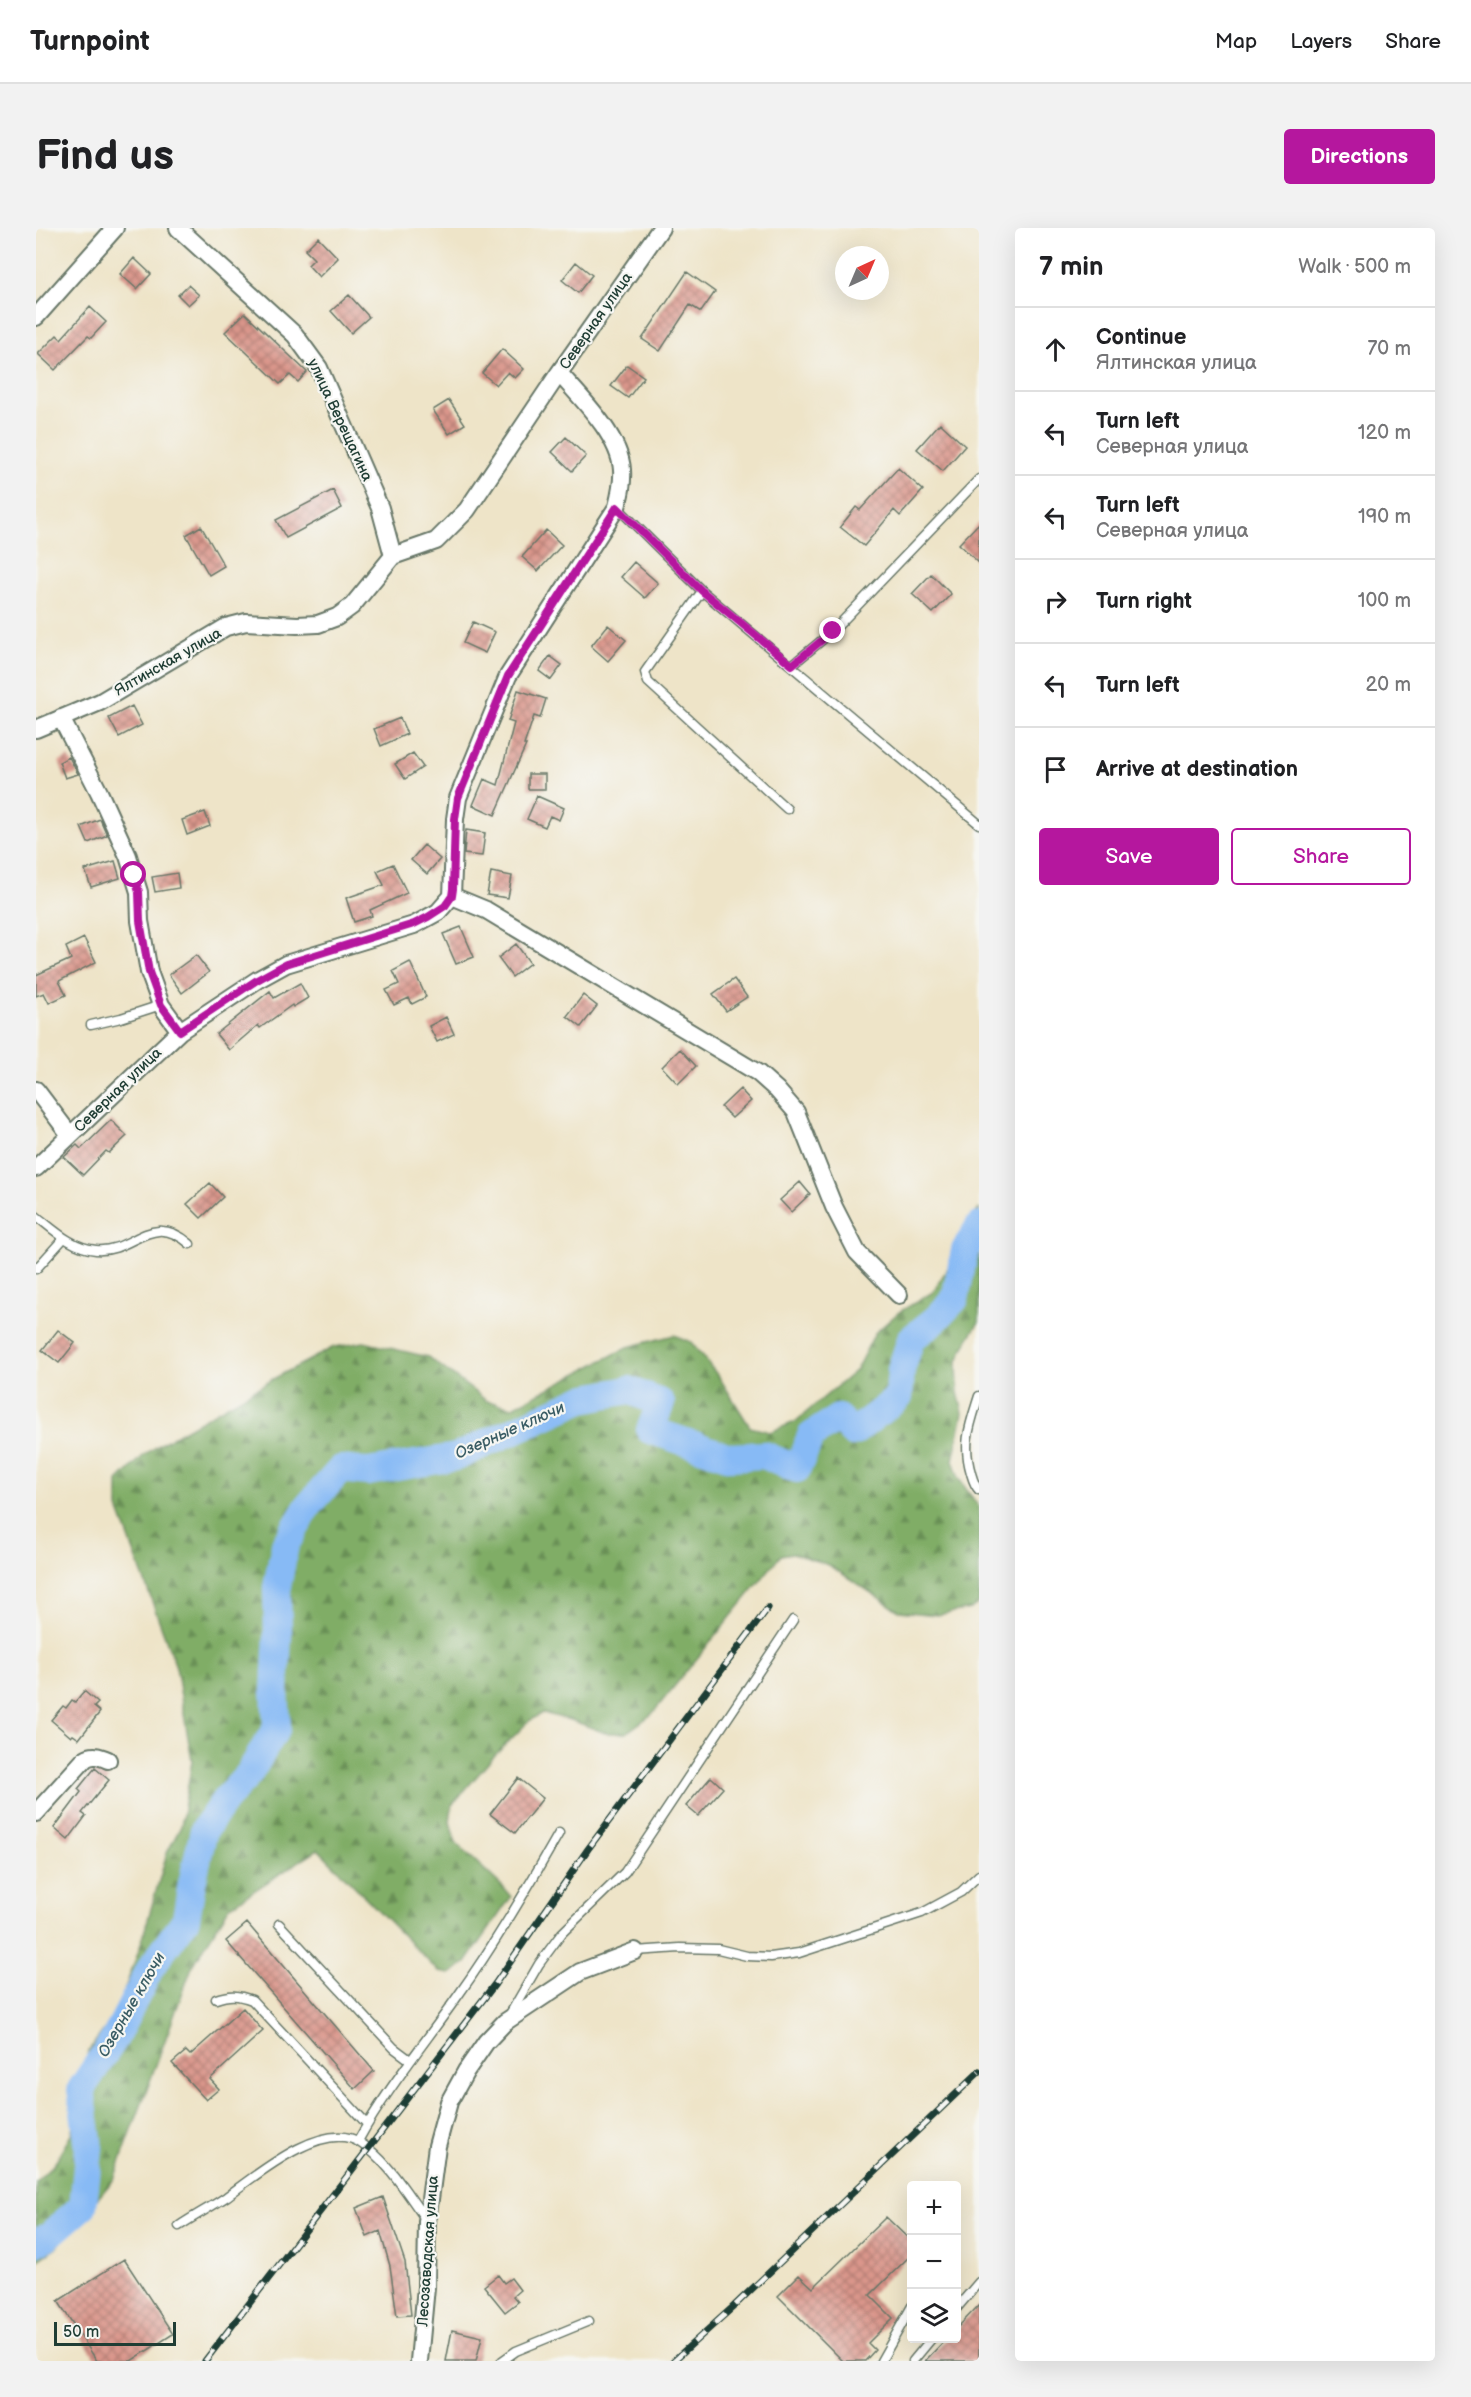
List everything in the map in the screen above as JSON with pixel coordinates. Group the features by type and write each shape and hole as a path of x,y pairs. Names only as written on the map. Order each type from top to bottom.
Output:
{"street":[{"path":"36,317 115,228"},
{"name":"улица Верещагина","path":"178,228 295,335 319,369 380,508 393,556"},
{"name":"Северная улица","path":"36,1168 180,1031 286,964 414,924 438,912 452,896 458,798 504,686 519,658 617,507 622,469 615,445 587,405 559,373 661,228"},
{"path":"393,556 436,541 466,510 559,373"},
{"name":"Ялтинская улица","path":"36,729 100,702 226,627 246,622 318,624 337,617 365,593 393,556"},
{"path":"61,718 99,792 128,856 139,892 140,921 149,972 161,1005 180,1031"},
{"path":"452,896 486,910 758,1073 796,1112 834,1207 857,1252 899,1295"},
{"path":"36,1090 70,1135"},
{"path":"36,1814 85,1759 98,1756 108,1760"},
{"name":"Лесозаводская улица","path":"419,2361 426,2287 427,2222 437,2146 449,2102 466,2071 486,2042 505,2022 580,1972 635,1951"}],"lane":[{"path":"792,665 833,631 979,479"},
{"path":"617,507 702,591 979,824"},
{"path":"702,591 645,672 648,682 787,808"},
{"path":"91,1025 161,1005"},
{"path":"36,1216 64,1238 95,1250 111,1250 149,1232 164,1230 178,1234 189,1244"},
{"path":"36,1269 64,1238"},
{"path":"979,1396 966,1437 966,1456 975,1486 979,1490"},
{"path":"505,2022 539,1964 562,1933 625,1872 793,1620"},
{"path":"358,2141 410,2061 508,1923 559,1833"},
{"path":"635,1951 680,1948 718,1949 747,1956 771,1957 799,1953 922,1913 961,1892 979,1875"},
{"path":"279,1924 394,2048 410,2061"},
{"path":"216,1999 228,1994 252,2000 367,2124"},
{"path":"179,2226 225,2198 273,2161 313,2142 343,2136 358,2141 389,2169 427,2222"},
{"path":"961,2304 979,2282"},
{"path":"881,2361 907,2315"},
{"path":"502,2361 516,2351 589,2320"},
{"path":"913,2361 928,2343"}],"green space":[{"path":"979,1208 979,1322 957,1363 958,1392 963,1413 953,1460 959,1479 979,1507 979,1603 970,1609 937,1615 899,1611 829,1565 792,1553 781,1555 652,1714 626,1733 605,1733 574,1721 543,1713 529,1721 495,1755 452,1805 450,1822 456,1843 511,1897 466,1963 450,1974 439,1972 318,1849 229,1907 192,1967 114,2179 57,2247 36,2262 36,2182 54,2164 71,2135 89,2050 116,2014 140,1947 167,1853 181,1826 192,1761 176,1667 118,1508 118,1481 144,1455 162,1443 273,1379 334,1347 364,1342 428,1357 487,1401 513,1407 628,1347 674,1335 691,1342 719,1377 750,1427 770,1432 795,1422 856,1370 875,1333 899,1312 933,1292 957,1253"}],"building":[{"path":"318,237 338,258 319,277 308,265 314,259 305,250"},
{"path":"134,258 151,274 137,289 120,274"},
{"path":"576,262 592,275 578,293 562,280"},
{"path":"687,272 715,292 701,312 690,305 660,351 642,339"},
{"path":"188,285 199,295 188,305 178,295"},
{"path":"349,295 369,317 351,333 331,311"},
{"path":"90,307 106,322 91,338 88,336 55,370 38,354 57,335 61,339"},
{"path":"245,313 307,372 298,382 290,375 280,384 225,332"},
{"path":"502,349 524,369 515,378 508,372 496,385 482,373"},
{"path":"627,365 644,377 628,398 611,386"},
{"path":"449,400 465,424 449,434 433,410"},
{"path":"940,423 965,446 943,471 917,449"},
{"path":"566,437 586,456 572,471 552,452"},
{"path":"898,468 923,490 900,516 894,510 864,546 840,527 856,507 860,510"},
{"path":"333,490 342,508 286,538 276,520"},
{"path":"979,523 979,563 959,544"},
{"path":"201,526 224,566 209,575 186,535"},
{"path":"546,530 562,545 538,571 522,557"},
{"path":"634,562 658,583 645,598 621,577"},
{"path":"931,574 951,594 933,613 912,594"},
{"path":"473,622 495,632 485,653 463,643"},
{"path":"608,625 626,640 608,661 591,646"},
{"path":"550,656 562,665 551,680 539,671"},
{"path":"518,690 546,699 540,718 534,716 524,745 526,745 495,815 473,805 484,779 498,785 514,723 508,721"},
{"path":"132,706 142,725 119,737 109,718"},
{"path":"400,718 407,734 381,746 374,729"},
{"path":"413,753 423,767 405,779 395,764"},
{"path":"69,757 78,774 65,778 59,762"},
{"path":"528,774 545,774 545,789 528,789"},
{"path":"537,796 564,808 559,820 550,816 545,827 527,819"},
{"path":"205,812 210,826 187,835 182,820"},
{"path":"100,819 107,835 88,843 81,827"},
{"path":"466,830 485,833 482,856 464,854"},
{"path":"424,845 440,859 427,874 411,860"},
{"path":"115,861 120,878 91,887 85,870"},
{"path":"393,864 407,893 370,910 372,916 354,922 346,898 384,885 377,871"},
{"path":"491,872 512,876 508,898 487,895"},
{"path":"177,873 179,888 155,892 152,877"},
{"path":"461,927 474,957 456,964 443,934"},
{"path":"84,938 96,962 59,981 66,995 49,1003 44,993 36,996 36,975 71,959 66,947"},
{"path":"516,944 530,963 512,977 498,958"},
{"path":"196,955 209,972 182,993 169,975"},
{"path":"410,962 426,997 412,1004 409,998 394,1005 386,990 399,984 393,971"},
{"path":"734,979 747,997 726,1011 713,994"},
{"path":"300,983 308,998 293,1007 292,1005 260,1028 258,1025 229,1050 216,1034 270,991 274,998"},
{"path":"583,995 597,1006 581,1027 567,1016"},
{"path":"446,1017 454,1034 437,1042 429,1026"},
{"path":"680,1049 696,1066 678,1084 662,1067"},
{"path":"740,1089 751,1101 732,1118 721,1107"},
{"path":"111,1120 127,1136 109,1153 106,1151 83,1175 64,1157 77,1145 81,1149"},
{"path":"800,1182 810,1194 791,1212 780,1200"},
{"path":"210,1183 223,1197 201,1218 187,1204"},
{"path":"58,1330 75,1343 59,1363 42,1350"},
{"path":"84,1691 98,1703 94,1707 100,1712 79,1739 73,1735 71,1737 51,1720 63,1706 66,1708 72,1700 75,1702"},
{"path":"95,1768 109,1780 82,1813 86,1816 68,1840 54,1828 81,1792 78,1789"},
{"path":"711,1777 723,1788 698,1816 686,1806"},
{"path":"518,1778 543,1798 515,1833 490,1814"},
{"path":"247,1923 374,2071 355,2089 226,1941"},
{"path":"243,2008 263,2031 210,2079 219,2089 206,2100 172,2063 186,2051 190,2055"},
{"path":"383,2197 405,2262 411,2315 397,2316 390,2266 380,2231 367,2237 356,2208"},
{"path":"886,2217 907,2237 907,2259 870,2295 893,2318 868,2343 875,2350 865,2361 843,2361 778,2296 799,2275 813,2288"},
{"path":"124,2259 173,2334 131,2361 97,2361 58,2301"},
{"path":"498,2275 504,2283 511,2278 520,2290 513,2296 518,2302 505,2312 484,2286"},
{"path":"979,2305 979,2361 925,2361 942,2343 961,2343 961,2324"},
{"path":"452,2330 482,2337 476,2361 446,2361"}],"waterway":[{"name":"Озерные ключи","path":"36,2243 46,2238 83,2206 89,2148 81,2089 115,2038 151,1967 186,1919 204,1830 225,1800 249,1774 277,1727 275,1690 278,1635 277,1587 285,1545 309,1505 341,1469 368,1472 456,1457 582,1399 629,1390 661,1403 650,1430 730,1457 764,1455 797,1469 811,1436 838,1418 853,1433 899,1397 901,1370 911,1339 936,1319 955,1299 965,1250 979,1226"}],"railway":[{"path":"205,2361 495,1984 588,1849 768,1608"},
{"path":"673,2361 732,2308 979,2072"}],"route":[{"path":"134,875 139,892 140,921 149,972 161,1005 180,1031 257,980 286,964 414,924 438,912 452,896 458,798 508,676 617,507 702,591 792,665 833,631"}]}
